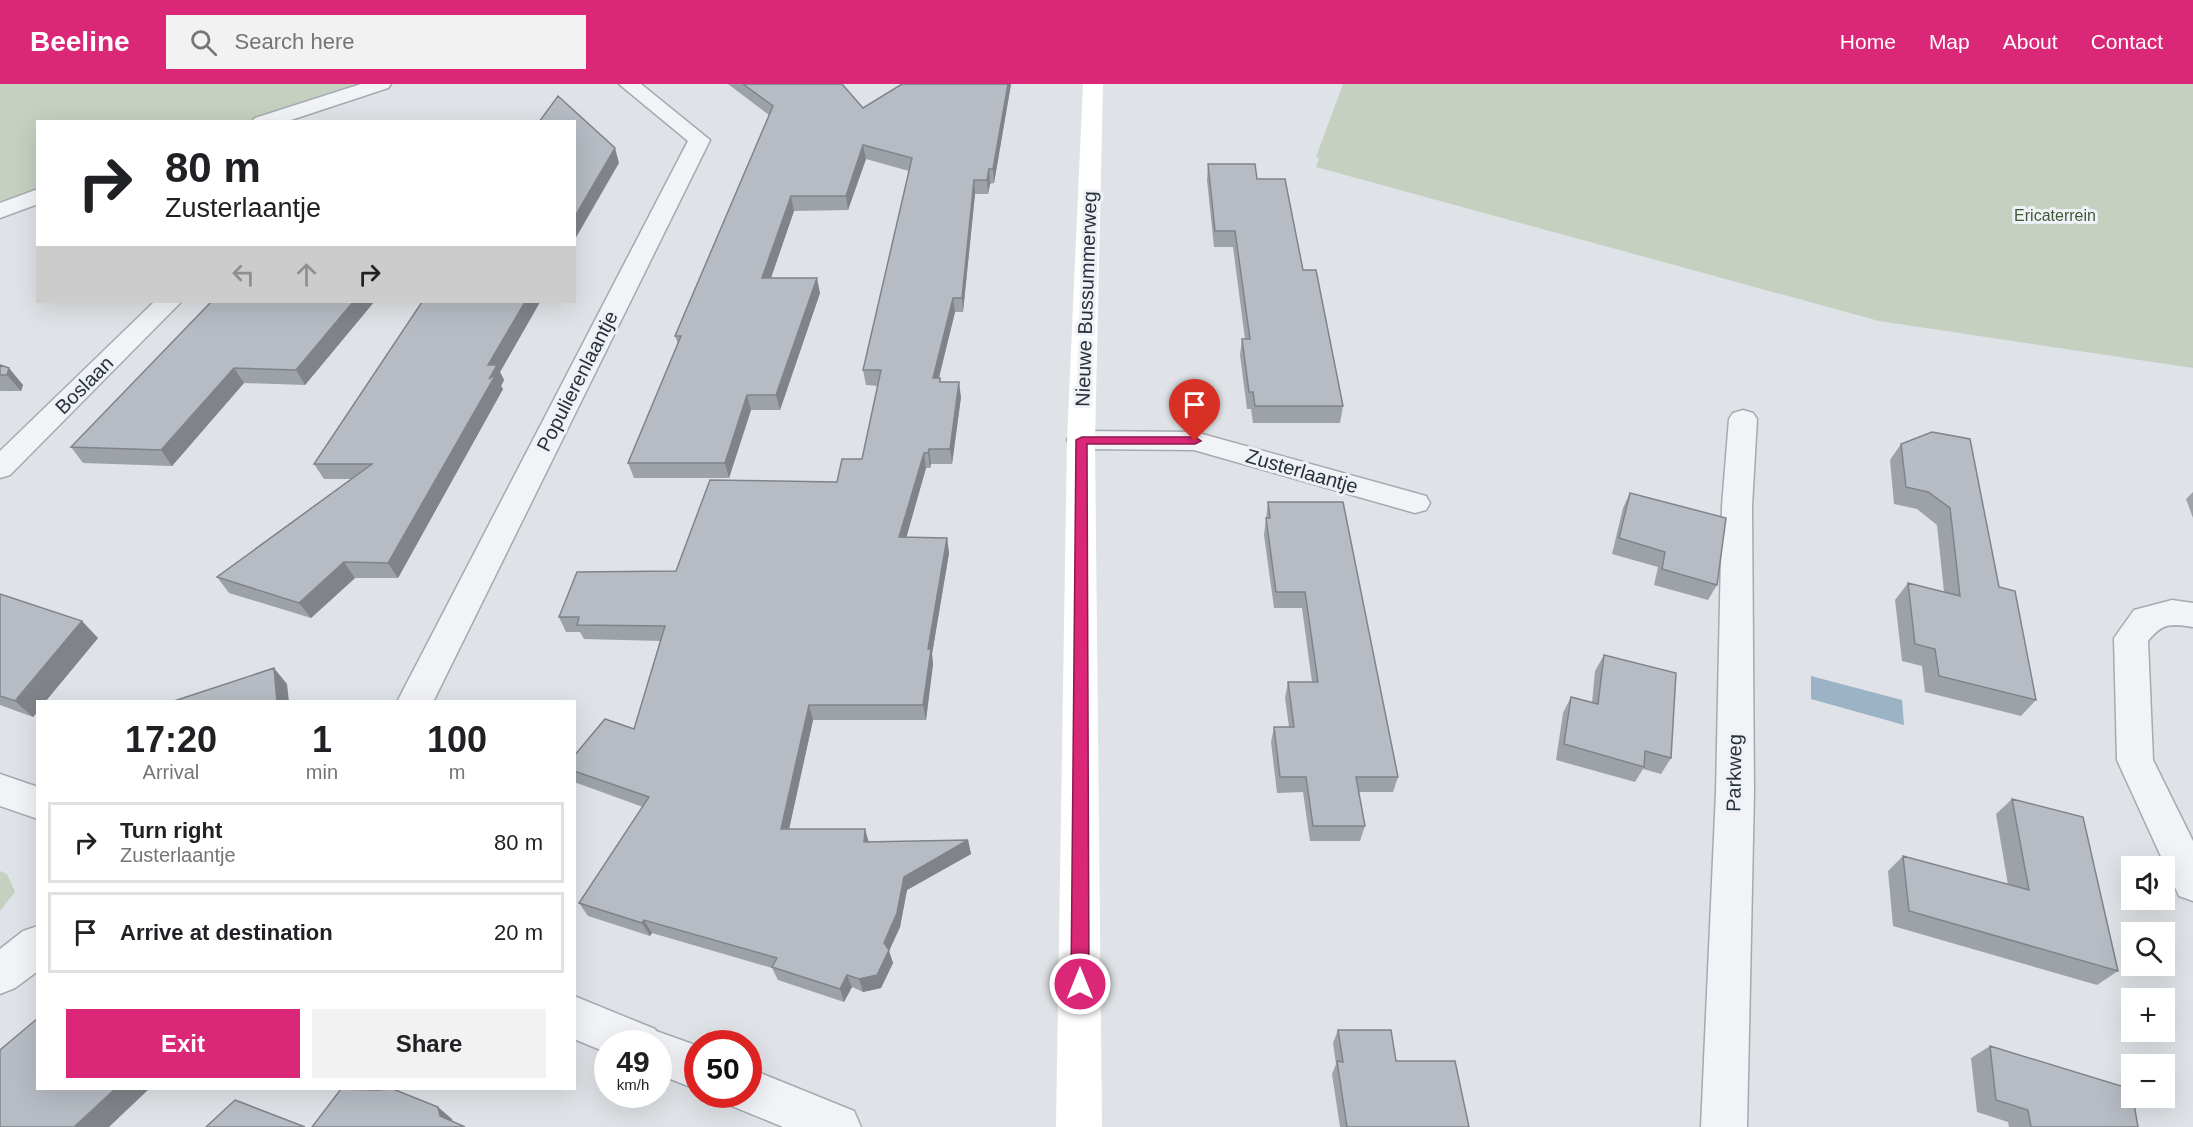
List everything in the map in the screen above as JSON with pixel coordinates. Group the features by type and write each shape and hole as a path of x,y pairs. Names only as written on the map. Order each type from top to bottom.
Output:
{"main road":[{"name":"Nieuwe Bussummerweg","path":"1079,1127 1082,440 1093,84"}],"street":[{"path":"268,120 381,84"},
{"name":"Populierenlaantje","path":"416,700 699,140 629,84"},
{"path":"0,210 36,197"},
{"name":"Boslaan","path":"0,468 167,303"},
{"name":"Parkweg","path":"1724,1127 1735,792 1737,506 1743,419"},
{"name":"Zusterlaantje","path":"1082,440 1195,441 1415,503"},
{"path":"2193,615 2172,612 2146,619 2131,638 2135,759 2193,883"},
{"path":"0,790 36,802"},
{"path":"0,974 36,947"},
{"path":"576,1018 605,1030"},
{"path":"762,1096 838,1127"}],"green space":[{"path":"0,84 374,84 262,120 36,120 36,193 0,206"},
{"name":"Ericaterrein","path":"1343,84 2193,84 2193,368 1879,321 1316,167 1319,158 1316,157"},
{"path":"0,871 7,874 15,892 0,911"}],"water":[{"path":"1811,676 1902,700 1904,725 1811,699"}],"building":[{"path":"743,84 842,84 863,108 902,84 1008,84 993,169 989,169 987,180 974,180 962,298 953,298 933,378 940,378 940,382 959,382 950,449 929,449 928,453 924,453 899,537 947,538 928,649 931,649 923,705 809,705 781,829 865,829 864,842 968,840 904,877 897,913 884,943 889,950 877,975 859,979 847,975 840,989 772,967 777,958 644,920 642,923 579,903 649,797 576,772 576,754 605,719 634,729 665,626 577,625 579,617 559,617 577,572 676,571 710,480 837,482 842,459 862,459 881,370 863,370 912,158 863,145 846,196 791,196 762,278 817,278 776,395 747,395 725,463 628,463 681,336 675,336 773,106"},
{"path":"558,96 615,148 576,215 576,120 540,120"},
{"path":"1208,164 1255,164 1257,179 1285,179 1303,270 1316,270 1343,406 1255,406 1253,392 1249,392 1242,339 1250,339 1235,231 1215,231"},
{"path":"210,303 352,303 296,370 234,368 161,450 71,447"},
{"path":"421,303 524,303 488,365 497,365 489,379 496,374 388,563 344,562 299,603 217,577 372,464 314,464"},
{"path":"0,365 9,368 7,375 0,375"},
{"path":"1932,432 1970,439 1999,587 2015,591 2036,700 1939,676 1935,649 1915,644 1908,583 1960,596 1950,508 1928,492 1906,487 1901,444"},
{"path":"1630,493 1726,518 1717,585 1662,569 1665,552 1619,538"},
{"path":"1268,502 1343,502 1398,777 1356,777 1365,826 1313,826 1306,777 1280,777 1274,727 1294,727 1288,682 1318,682 1305,592 1276,592 1266,518 1270,518"},
{"path":"0,594 82,621 15,701 0,696"},
{"path":"1604,655 1676,673 1671,758 1645,751 1644,767 1564,744 1571,697 1598,704"},
{"path":"274,668 277,700 177,700"},
{"path":"2012,799 2083,817 2118,971 1909,911 1903,856 2029,890"},
{"path":"36,1020 36,1090 114,1090 74,1127 0,1127 0,1050"},
{"path":"1338,1030 1391,1030 1396,1061 1455,1061 1469,1127 1347,1127 1337,1061 1343,1062"},
{"path":"1990,1046 2121,1086 2121,1108 2135,1108 2138,1127 2031,1127 2028,1110 1996,1100"},
{"path":"340,1090 396,1090 438,1107 440,1116 465,1127 312,1127"},
{"path":"235,1100 305,1127 206,1127"}],"route":[{"path":"1080,984 1082,440 1195,441"}]}
